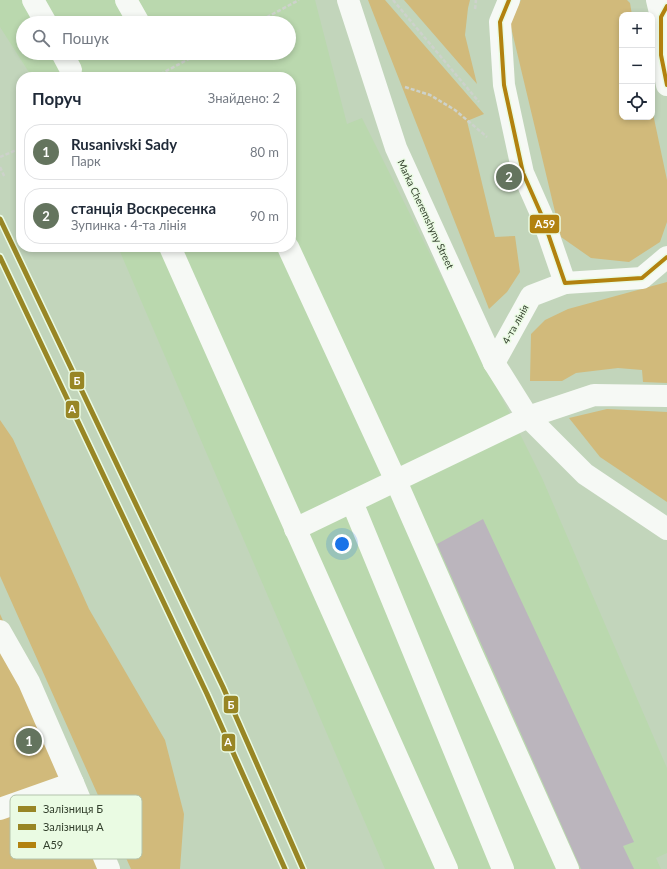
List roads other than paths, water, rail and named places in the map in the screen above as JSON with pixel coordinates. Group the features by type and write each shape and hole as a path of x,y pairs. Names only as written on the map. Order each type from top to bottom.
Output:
{"street":[{"path":"33,0 42,16"},
{"path":"126,0 135,16"},
{"name":"Marka Cheremshyny Street","path":"348,0 396,148 494,362 528,417 585,474 667,528"},
{"path":"509,0 500,22 504,85 523,173 542,216 565,283"},
{"path":"662,7 662,55 667,85"},
{"path":"172,252 447,869"},
{"path":"290,252 396,481 568,869"},
{"name":"4-та лінія","path":"494,362 531,296 565,283 642,278 667,257"},
{"path":"296,529 528,417 594,395 667,396"},
{"path":"352,502 502,869"},
{"path":"0,631 29,682 78,795"},
{"path":"39,795 73,783"},
{"path":"0,809 10,805"},
{"path":"105,859 109,869"}],"rail line":[{"name":"Б","path":"0,219 223,687 303,869"},
{"name":"A","path":"0,257 207,694 285,869"}],"place":[{"name":"станція Воскресенка","path":"509,177"},
{"name":"Rusanivski Sady","path":"29,741"}]}
